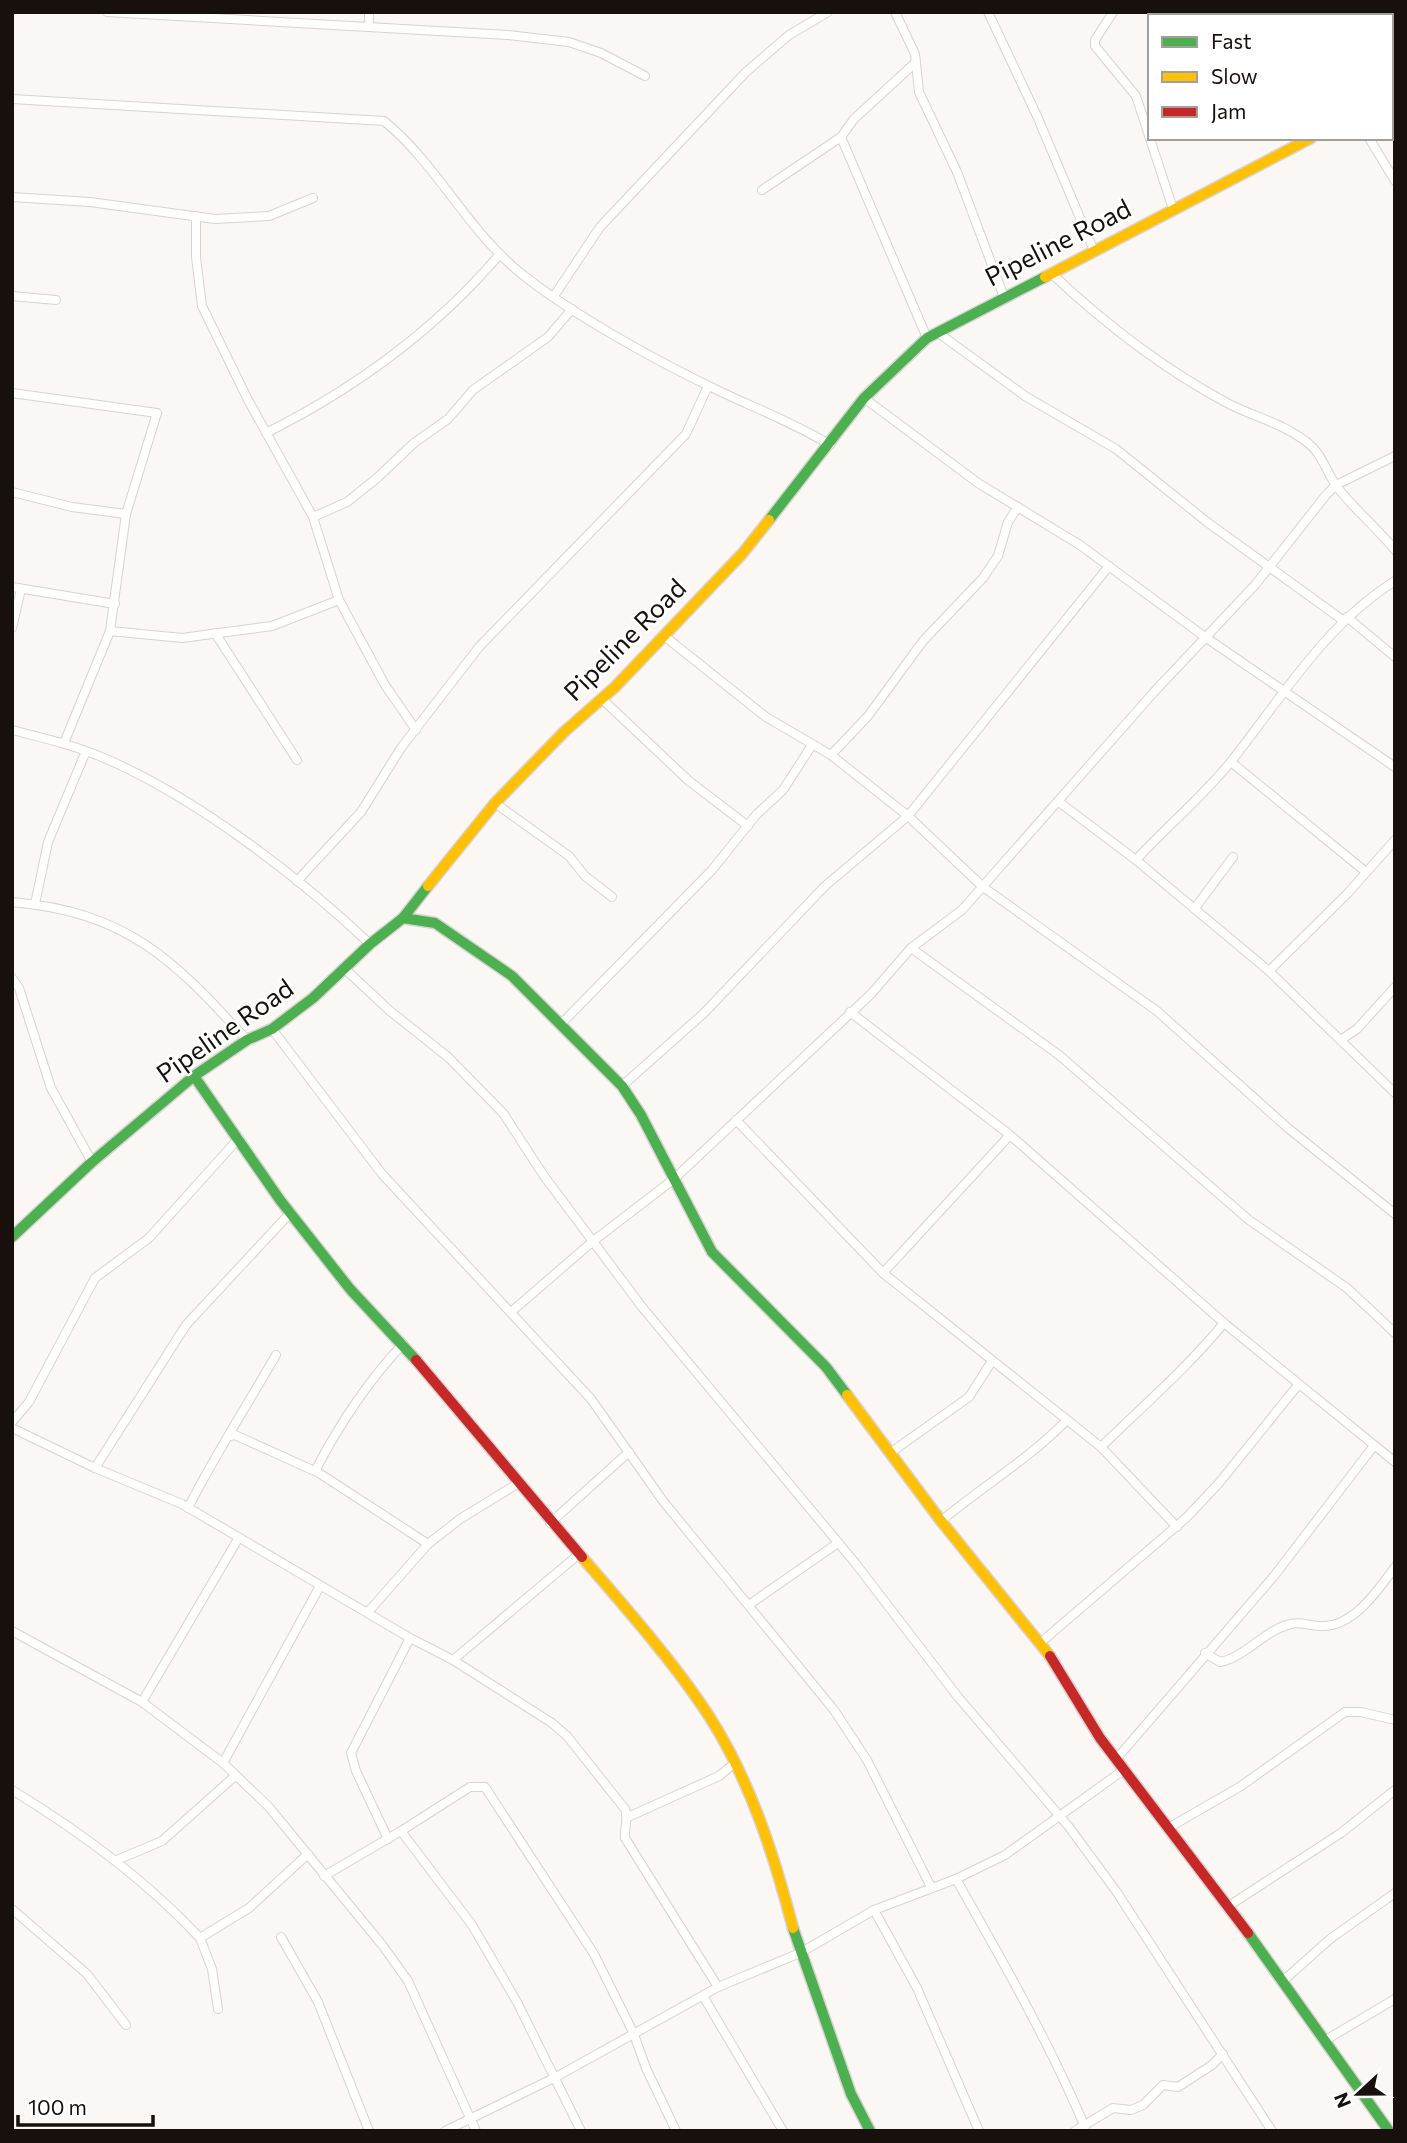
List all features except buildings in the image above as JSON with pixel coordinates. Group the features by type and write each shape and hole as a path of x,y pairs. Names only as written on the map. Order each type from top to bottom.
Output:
{"street":[{"path":"107,12 267,17 569,42 601,53 645,76"},
{"path":"369,12 369,27"},
{"path":"554,296 600,227 746,72 789,35 828,12"},
{"path":"895,12 916,62 916,84 957,172 1004,297"},
{"path":"988,12 1037,116 1094,251"},
{"path":"1113,12 1095,40 1095,46 1136,96 1148,133"},
{"path":"762,190 841,137 854,119 916,62"},
{"path":"899,76 916,84"},
{"path":"12,99 384,121 405,138 470,223 500,254 554,296 572,309 708,386 799,426 830,445"},
{"path":"841,137 932,335 1025,396 1116,449 1269,568 1346,619 1395,657"},
{"path":"1150,140 1173,209"},
{"name":"Pipeline Road","path":"12,1237 92,1162 194,1076 247,1040 272,1029 403,918 495,803 564,732 602,699 742,554 830,445 864,398 932,335 1307,140"},
{"path":"1370,140 1395,181"},
{"path":"12,197 90,202 215,219 268,216 313,198"},
{"path":"196,216 196,257 202,306 266,433 313,517 339,600 385,685 416,730"},
{"path":"266,433 321,405 370,372 474,284 500,254"},
{"path":"1051,273 1098,317 1160,362 1228,403 1289,429 1324,459 1336,485 1395,550"},
{"path":"12,296 56,300"},
{"path":"313,517 347,502 376,479 414,443 448,419 473,390 548,337 572,309"},
{"path":"297,881 361,812 416,730 479,647 686,434 708,386"},
{"path":"12,393 158,413 126,514 110,631 64,743"},
{"path":"864,398 933,452 1109,566 1205,637 1395,766"},
{"path":"511,1312 592,1242 674,1179 871,994 911,948 942,928 983,887 1269,568 1313,509 1336,485 1395,456"},
{"path":"12,492 72,507 126,514"},
{"path":"831,755 868,716 923,641 983,578 998,556 1008,522 1018,507"},
{"path":"622,1086 704,1013 825,886 908,816 1013,681 1109,566"},
{"path":"1136,860 1231,762 1285,690 1346,619 1395,581"},
{"path":"12,628 17,588 115,604"},
{"path":"110,631 182,638 272,626 339,600"},
{"path":"215,633 297,760"},
{"path":"663,635 766,717 831,755 908,816 983,887 1157,1011 1289,1129 1395,1214"},
{"path":"602,699 689,780 748,826"},
{"path":"12,730 64,743 106,759 192,806 297,881 370,944"},
{"path":"562,1023 656,925 685,900 748,826 783,790 812,745"},
{"path":"35,904 48,842 86,751"},
{"path":"1231,762 1366,872"},
{"path":"1059,802 1136,860 1269,971 1395,1093"},
{"path":"495,803 569,856 585,876 612,897"},
{"path":"1269,971 1395,840"},
{"path":"1195,908 1233,857"},
{"path":"12,902 35,904 101,920 147,943 200,988 247,1040"},
{"path":"403,918 435,923 512,976 562,1023 622,1086 641,1115 712,1252 826,1367 941,1521 1060,1668 1100,1738 1118,1757 1227,1907 1284,1980 1389,2131"},
{"path":"911,948 1059,1055 1249,1220 1347,1289 1395,1333"},
{"path":"345,969 390,1011 448,1057 503,1113 592,1242 642,1307 915,1637 958,1697 1061,1816 1116,1891 1163,1968 1272,2131"},
{"path":"12,978 19,988 51,1088 92,1162"},
{"path":"1342,1039 1357,1029 1395,987"},
{"path":"850,1012 1010,1135 1224,1323 1373,1447 1395,1462"},
{"path":"272,1029 382,1174 591,1399 663,1501 750,1604 834,1710 867,1760 931,1887"},
{"path":"194,1076 290,1212 350,1289 403,1344 517,1484 621,1603 709,1716 734,1763 776,1864 800,1953 851,2094 870,2131"},
{"path":"736,1120 883,1273 1101,1447 1177,1527"},
{"path":"883,1273 1010,1135"},
{"path":"12,1422 29,1402 94,1278 149,1238 239,1138"},
{"path":"95,1468 186,1325 290,1212"},
{"path":"1101,1447 1154,1394 1181,1373 1224,1323"},
{"path":"315,1472 342,1423 378,1371 403,1344"},
{"path":"188,1508 218,1450 230,1436 276,1355"},
{"path":"890,1452 969,1396 985,1376 992,1361"},
{"path":"1039,1644 1109,1581 1177,1527 1219,1483 1298,1385"},
{"path":"941,1521 984,1486 1035,1452 1067,1420"},
{"path":"12,1428 188,1508 320,1586 369,1611 410,1638 453,1660 567,1736 625,1809 628,1817 624,1828 625,1838 718,1987"},
{"path":"230,1436 235,1435 315,1472 428,1544"},
{"path":"1118,1757 1274,1576 1373,1447"},
{"path":"550,1523 629,1452"},
{"path":"369,1611 428,1544 460,1519 517,1484"},
{"path":"142,1702 238,1539"},
{"path":"750,1604 838,1543"},
{"path":"453,1660 578,1555"},
{"path":"1205,1653 1220,1662 1230,1660 1257,1641 1292,1623 1325,1626 1352,1618 1395,1567"},
{"path":"223,1763 320,1586"},
{"path":"12,1632 142,1702 223,1763 268,1807 408,1980 476,2131"},
{"path":"388,1839 356,1770 351,1753 410,1638"},
{"path":"1170,1827 1241,1786 1345,1712 1361,1712 1395,1720"},
{"path":"628,1817 719,1776 734,1763"},
{"path":"445,2131 556,2077 718,1987 800,1953 874,1910 956,1879 1005,1854 1125,1769"},
{"path":"117,1860 162,1841 235,1776"},
{"path":"324,1876 470,1787 485,1787 594,1954 633,2032 646,2068 676,2131"},
{"path":"12,1790 74,1828 117,1860 200,1938 212,1969 218,2009"},
{"path":"1227,1907 1341,1833 1395,1790"},
{"path":"401,1831 472,1925 556,2077 581,2131"},
{"path":"200,1938 249,1908 307,1854"},
{"path":"956,1879 1010,1973 1066,2083 1085,2127"},
{"path":"1284,1980 1330,1939 1395,1893"},
{"path":"12,1909 87,1974 126,2025"},
{"path":"874,1910 917,1988 979,2131"},
{"path":"281,1937 318,2003 369,2131"},
{"path":"703,1996 783,2131"},
{"path":"1324,2041 1395,1999"},
{"path":"1075,2131 1113,2108 1130,2110 1143,2105 1163,2085 1178,2087 1212,2065 1223,2054"}],"traffic: fast":[{"path":"769,520 864,398 927,338 1045,277"},
{"path":"12,1237 92,1162 194,1076 247,1040 272,1029 313,998 370,944 403,918 428,886"},
{"path":"403,918 435,923 512,976 622,1086 641,1115 712,1252 826,1367 847,1395"},
{"path":"194,1076 280,1200 350,1289 416,1360"},
{"path":"793,1928 851,2094 870,2131"},
{"path":"1248,1933 1389,2131"}],"traffic: slow":[{"path":"1045,277 1307,140"},
{"path":"428,886 495,803 564,732 615,687 742,554 769,520"},
{"path":"847,1395 941,1521 1050,1656"},
{"path":"582,1557 680,1675 724,1740 759,1819 793,1928"}],"traffic: jam":[{"path":"416,1360 582,1557"},
{"path":"1050,1656 1100,1738 1248,1933"}]}
